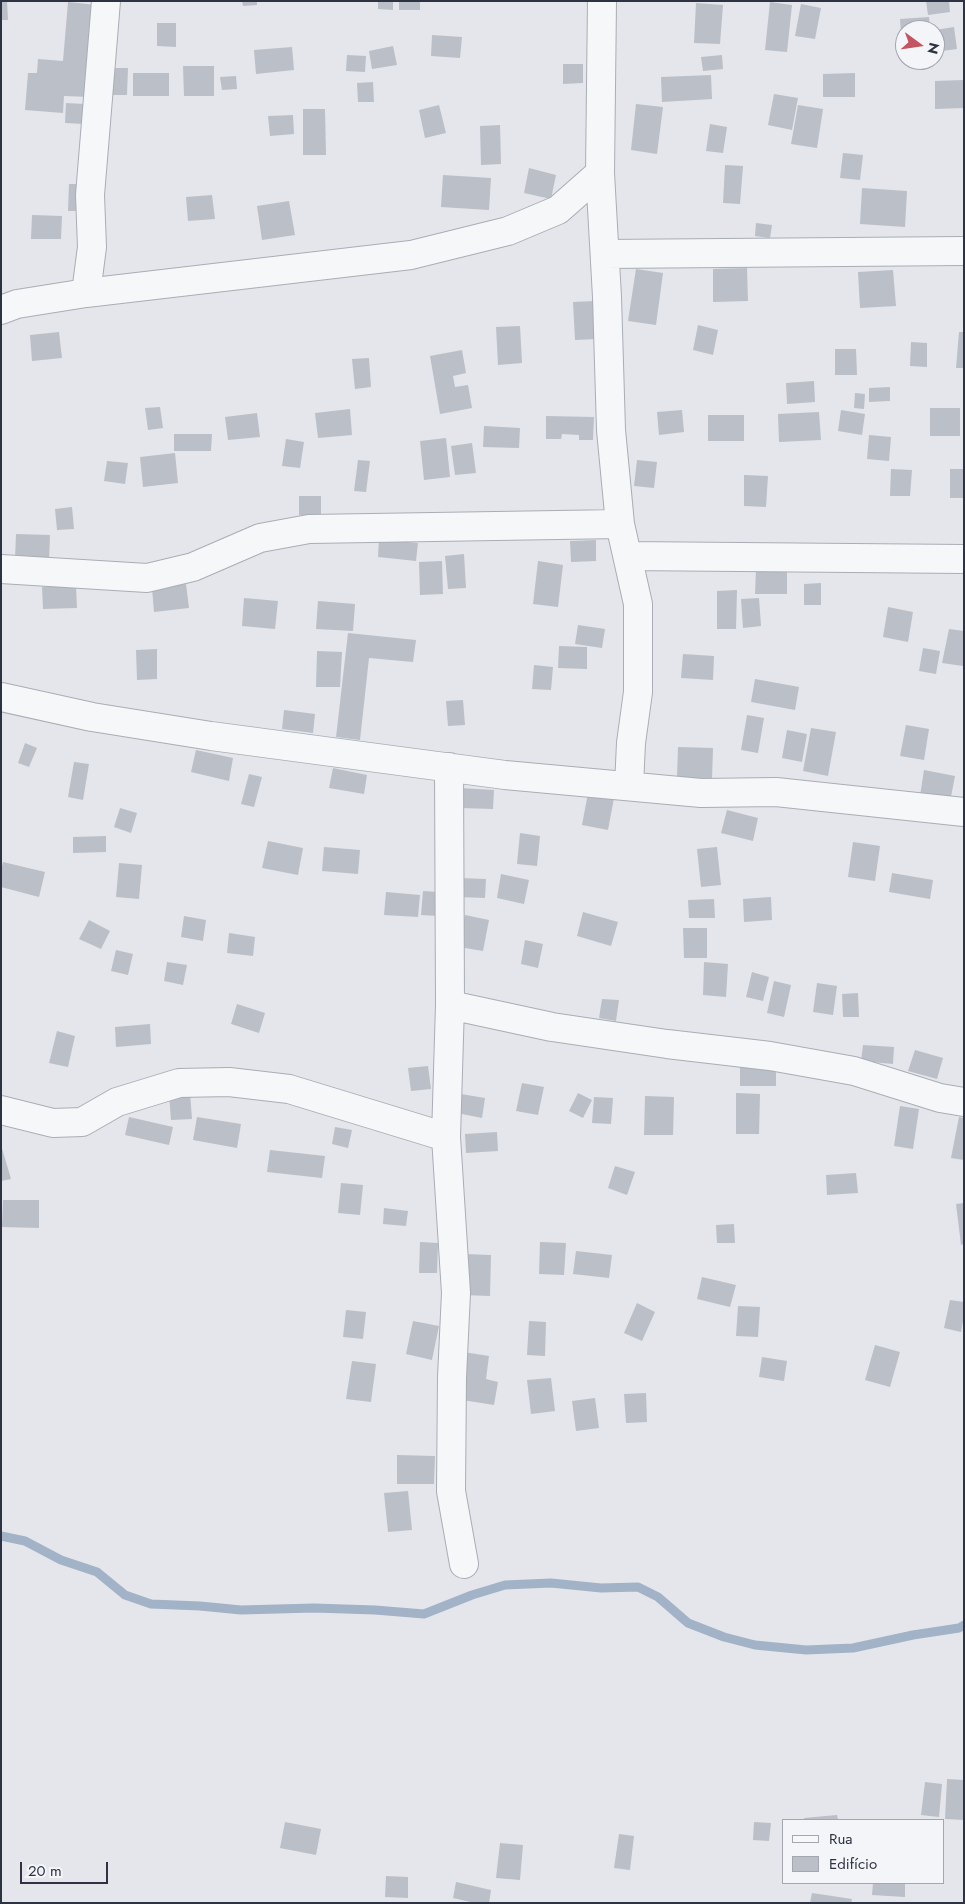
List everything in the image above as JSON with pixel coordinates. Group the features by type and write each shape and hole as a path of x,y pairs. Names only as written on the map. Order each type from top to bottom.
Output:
{"street":[{"path":"86,294 92,248 90,195 106,1"},
{"path":"602,1 600,173 611,430 620,524 638,604 638,692 631,744 629,786"},
{"path":"1,310 17,304 86,294 411,255 508,231 558,210 600,173"},
{"path":"604,254 964,251"},
{"path":"1,569 147,578 193,567 260,538 309,529 620,524"},
{"path":"628,556 964,559"},
{"path":"1,697 92,717 202,734 505,775 701,792 776,792 964,812"},
{"path":"450,767 450,1005 446,1137 456,1293 452,1377 451,1491 464,1564"},
{"path":"450,1005 552,1027 667,1044 770,1056 854,1071 940,1098 964,1102"},
{"path":"1,1110 53,1123 82,1122 117,1102 179,1083 228,1082 289,1089 446,1137"}],"building":[{"path":"1,1 7,1 8,20 1,20"},
{"path":"242,1 257,1 257,5 243,6"},
{"path":"378,1 393,1 393,10 378,9"},
{"path":"399,1 420,1 420,10 399,10"},
{"path":"926,1 949,1 950,12 928,15"},
{"path":"68,2 97,5 89,97 64,96 63,113 25,110 28,73 37,73 38,59 63,61"},
{"path":"770,2 792,5 787,52 765,50"},
{"path":"696,3 723,5 720,44 694,43"},
{"path":"801,4 821,8 815,39 795,36"},
{"path":"929,17 929,20 900,20"},
{"path":"157,23 176,23 176,47 157,46"},
{"path":"954,27 957,49 945,51 945,28"},
{"path":"432,35 462,37 460,58 431,56"},
{"path":"393,46 397,65 372,69 369,51"},
{"path":"292,47 294,70 256,74 254,50"},
{"path":"347,55 366,56 365,72 346,71"},
{"path":"722,55 723,69 703,71 701,57"},
{"path":"563,64 583,64 583,83 563,84"},
{"path":"183,66 214,66 214,96 184,96"},
{"path":"106,68 128,68 127,95 105,95"},
{"path":"133,73 169,73 169,96 133,96"},
{"path":"855,73 855,97 823,97 823,74"},
{"path":"711,75 712,99 662,102 661,77"},
{"path":"236,76 237,89 222,90 220,77"},
{"path":"964,80 964,108 935,109 935,81"},
{"path":"373,82 374,102 358,102 357,83"},
{"path":"774,94 798,98 792,130 768,125"},
{"path":"66,103 85,104 84,124 65,123"},
{"path":"636,104 663,107 657,154 631,150"},
{"path":"439,105 446,133 425,138 419,110"},
{"path":"798,105 823,109 817,148 791,144"},
{"path":"303,109 325,109 326,155 303,155"},
{"path":"293,115 294,134 270,136 268,116"},
{"path":"710,124 727,127 723,153 706,151"},
{"path":"500,125 501,164 481,165 480,126"},
{"path":"843,153 863,155 860,180 840,178"},
{"path":"725,165 743,166 740,204 723,203"},
{"path":"529,168 556,175 551,199 524,193"},
{"path":"443,175 491,178 489,210 441,207"},
{"path":"69,184 85,184 84,211 68,211"},
{"path":"862,188 907,191 905,227 860,224"},
{"path":"212,195 215,219 188,221 186,197"},
{"path":"289,201 295,235 262,240 257,206"},
{"path":"32,215 62,216 61,239 31,239"},
{"path":"756,223 772,225 770,238 755,236"},
{"path":"747,268 748,301 713,302 713,269"},
{"path":"636,269 663,273 656,325 628,321"},
{"path":"893,270 896,306 860,308 858,272"},
{"path":"595,301 598,339 575,340 573,302"},
{"path":"698,325 718,330 713,355 693,350"},
{"path":"520,326 522,363 498,365 496,327"},
{"path":"59,332 62,358 32,361 30,335"},
{"path":"959,332 964,332 964,368 956,368"},
{"path":"911,342 927,343 927,367 910,366"},
{"path":"835,349 856,349 857,375 835,375"},
{"path":"462,350 466,373 453,376 455,387 468,385 472,408 440,414 430,356"},
{"path":"369,358 371,387 355,389 352,359"},
{"path":"814,381 815,402 787,404 786,383"},
{"path":"890,387 890,401 869,402 869,388"},
{"path":"855,393 865,394 864,409 854,408"},
{"path":"160,407 163,428 148,430 145,408"},
{"path":"930,408 960,408 960,436 930,436"},
{"path":"350,409 352,435 318,438 315,413"},
{"path":"682,410 684,432 659,435 657,412"},
{"path":"841,410 865,414 862,435 838,431"},
{"path":"819,412 821,440 779,442 778,414"},
{"path":"257,413 260,437 228,440 225,417"},
{"path":"708,415 744,415 744,441 708,441"},
{"path":"546,416 594,417 593,440 579,440 579,435 562,434 561,439 546,439"},
{"path":"484,426 520,428 519,448 483,447"},
{"path":"174,434 212,434 211,451 174,451"},
{"path":"869,435 891,437 889,461 867,459"},
{"path":"446,438 450,477 424,480 420,441"},
{"path":"286,439 304,442 300,468 282,466"},
{"path":"472,443 476,473 455,475 451,446"},
{"path":"175,453 178,483 143,487 140,457"},
{"path":"358,460 370,461 366,492 354,491"},
{"path":"637,460 657,462 654,488 634,486"},
{"path":"107,461 128,463 125,484 104,481"},
{"path":"891,469 912,470 910,496 890,496"},
{"path":"950,469 964,469 964,498 950,498"},
{"path":"744,475 768,476 766,507 744,506"},
{"path":"299,496 321,496 321,516 299,515"},
{"path":"72,507 74,529 57,530 55,509"},
{"path":"16,534 50,535 49,561 15,560"},
{"path":"379,539 418,543 416,561 378,557"},
{"path":"596,540 596,561 571,562 570,541"},
{"path":"464,554 466,588 448,589 445,556"},
{"path":"442,561 443,594 420,595 419,562"},
{"path":"538,561 563,565 558,607 533,604"},
{"path":"756,569 787,570 787,594 755,594"},
{"path":"821,583 821,605 804,605 804,584"},
{"path":"186,584 189,608 154,612 152,588"},
{"path":"76,586 77,608 43,609 42,587"},
{"path":"737,590 736,629 717,629 717,591"},
{"path":"244,598 278,601 275,629 242,626"},
{"path":"759,598 761,626 743,628 741,599"},
{"path":"318,601 355,604 353,631 316,629"},
{"path":"888,607 913,612 908,642 883,637"},
{"path":"578,625 605,629 602,648 575,644"},
{"path":"949,629 964,631 963,666 942,663"},
{"path":"348,633 416,640 413,662 369,658 360,740 336,737"},
{"path":"559,646 587,647 587,669 558,668"},
{"path":"923,648 940,651 936,674 919,671"},
{"path":"157,649 157,679 137,680 136,650"},
{"path":"317,651 342,652 340,687 316,687"},
{"path":"683,654 714,656 713,680 681,678"},
{"path":"534,665 553,667 551,690 532,689"},
{"path":"755,679 799,687 795,710 751,702"},
{"path":"463,700 465,725 448,726 446,701"},
{"path":"284,710 315,714 313,733 282,729"},
{"path":"747,715 764,718 758,753 741,750"},
{"path":"906,725 929,729 924,760 900,756"},
{"path":"811,728 836,732 828,776 803,771"},
{"path":"787,730 807,734 802,762 782,758"},
{"path":"25,743 37,748 29,767 18,763"},
{"path":"678,747 713,748 712,779 677,778"},
{"path":"196,750 233,758 229,781 191,772"},
{"path":"74,762 89,764 83,800 68,797"},
{"path":"333,768 367,775 364,794 329,788"},
{"path":"924,770 955,776 950,802 920,796"},
{"path":"249,774 262,777 254,807 241,804"},
{"path":"460,788 494,790 493,809 460,808"},
{"path":"588,793 614,798 608,830 582,825"},
{"path":"120,808 137,813 131,833 114,827"},
{"path":"727,810 758,818 753,841 721,833"},
{"path":"520,833 540,836 537,866 517,864"},
{"path":"106,836 106,852 73,853 73,837"},
{"path":"268,841 303,848 298,875 262,868"},
{"path":"853,842 880,846 875,881 848,877"},
{"path":"324,847 360,850 358,874 322,871"},
{"path":"717,847 721,885 701,887 697,849"},
{"path":"3,862 45,872 39,897 1,887"},
{"path":"119,863 142,865 139,899 116,897"},
{"path":"892,873 933,880 930,899 889,892"},
{"path":"501,874 529,880 524,904 497,898"},
{"path":"459,878 486,879 485,898 459,897"},
{"path":"423,891 439,892 438,916 421,915"},
{"path":"386,892 420,895 418,917 384,915"},
{"path":"771,897 772,920 744,922 743,899"},
{"path":"714,899 715,918 689,918 688,900"},
{"path":"583,912 618,922 611,946 577,936"},
{"path":"465,915 489,920 483,951 459,947"},
{"path":"184,916 206,920 203,941 181,937"},
{"path":"89,920 110,931 101,949 79,939"},
{"path":"683,928 707,928 707,958 684,958"},
{"path":"229,933 255,937 253,956 227,953"},
{"path":"525,940 543,944 538,968 521,964"},
{"path":"116,950 133,954 128,975 111,971"},
{"path":"167,962 187,965 183,985 164,981"},
{"path":"704,962 728,964 726,997 703,995"},
{"path":"752,972 769,977 763,1001 746,997"},
{"path":"774,981 791,985 784,1017 767,1013"},
{"path":"817,983 837,986 833,1015 813,1012"},
{"path":"858,993 859,1017 843,1017 842,994"},
{"path":"602,999 619,1000 616,1021 599,1018"},
{"path":"237,1004 265,1013 259,1033 231,1024"},
{"path":"150,1024 151,1044 116,1047 115,1027"},
{"path":"57,1031 75,1036 68,1067 49,1063"},
{"path":"863,1045 894,1047 893,1064 861,1061"},
{"path":"915,1050 943,1058 937,1079 908,1071"},
{"path":"428,1066 431,1089 411,1091 408,1068"},
{"path":"740,1066 776,1066 776,1086 740,1086"},
{"path":"522,1083 544,1087 538,1115 516,1111"},
{"path":"190,1093 192,1119 171,1120 169,1094"},
{"path":"578,1093 592,1100 583,1118 569,1111"},
{"path":"736,1093 760,1094 759,1134 736,1134"},
{"path":"461,1094 485,1098 482,1118 457,1113"},
{"path":"645,1096 674,1097 673,1135 644,1135"},
{"path":"594,1097 613,1098 611,1124 592,1123"},
{"path":"900,1106 919,1109 913,1149 894,1146"},
{"path":"129,1117 173,1127 169,1145 125,1135"},
{"path":"197,1117 241,1124 237,1148 193,1140"},
{"path":"959,1117 964,1118 964,1160 951,1158"},
{"path":"335,1127 352,1130 348,1148 332,1144"},
{"path":"497,1132 498,1151 466,1153 465,1134"},
{"path":"1,1145 11,1179 1,1181"},
{"path":"270,1150 325,1156 322,1178 267,1172"},
{"path":"615,1166 635,1172 627,1195 608,1188"},
{"path":"856,1173 858,1193 827,1195 826,1175"},
{"path":"341,1183 363,1185 360,1215 338,1213"},
{"path":"3,1200 39,1200 39,1228 2,1227"},
{"path":"964,1203 964,1244 961,1245 956,1204"},
{"path":"384,1208 408,1211 406,1226 383,1224"},
{"path":"734,1224 735,1243 717,1243 716,1225"},
{"path":"420,1242 438,1243 437,1273 419,1273"},
{"path":"540,1242 566,1243 564,1275 539,1274"},
{"path":"576,1251 612,1255 609,1278 573,1274"},
{"path":"464,1254 491,1255 490,1296 462,1295"},
{"path":"702,1277 736,1285 730,1307 697,1299"},
{"path":"950,1300 964,1302 961,1332 944,1328"},
{"path":"637,1303 655,1312 642,1341 624,1333"},
{"path":"738,1306 760,1307 758,1337 736,1336"},
{"path":"346,1310 366,1312 363,1339 343,1337"},
{"path":"413,1321 439,1326 432,1360 406,1354"},
{"path":"529,1321 546,1322 545,1356 527,1355"},
{"path":"875,1345 900,1352 890,1387 865,1380"},
{"path":"463,1352 489,1356 486,1379 498,1382 494,1405 456,1399"},
{"path":"762,1357 787,1361 784,1381 759,1377"},
{"path":"352,1361 376,1364 371,1402 346,1399"},
{"path":"551,1378 555,1411 531,1414 527,1380"},
{"path":"646,1393 647,1422 626,1423 624,1394"},
{"path":"595,1398 599,1428 576,1431 572,1401"},
{"path":"397,1455 435,1456 434,1484 397,1484"},
{"path":"408,1491 412,1530 388,1532 384,1493"},
{"path":"947,1779 964,1780 964,1820 945,1819"},
{"path":"925,1782 942,1784 939,1817 921,1815"},
{"path":"837,1815 838,1819 804,1819"},
{"path":"285,1822 321,1829 316,1855 280,1848"},
{"path":"754,1822 771,1823 769,1841 753,1840"},
{"path":"619,1834 634,1836 630,1870 614,1868"},
{"path":"500,1843 523,1845 520,1880 496,1878"},
{"path":"386,1876 408,1877 408,1898 385,1897"},
{"path":"456,1882 491,1890 489,1903 475,1903 453,1898"},
{"path":"873,1884 905,1884 905,1897 872,1895"},
{"path":"812,1893 852,1899 851,1903 810,1903"}],"waterway":[{"path":"1,1536 25,1541 61,1560 97,1572 125,1595 151,1604 241,1610 314,1608 424,1614 472,1595 505,1585 551,1583 601,1588 638,1587 658,1597 688,1623 724,1637 755,1645 806,1650 853,1648 913,1635 959,1628 964,1625"}]}
